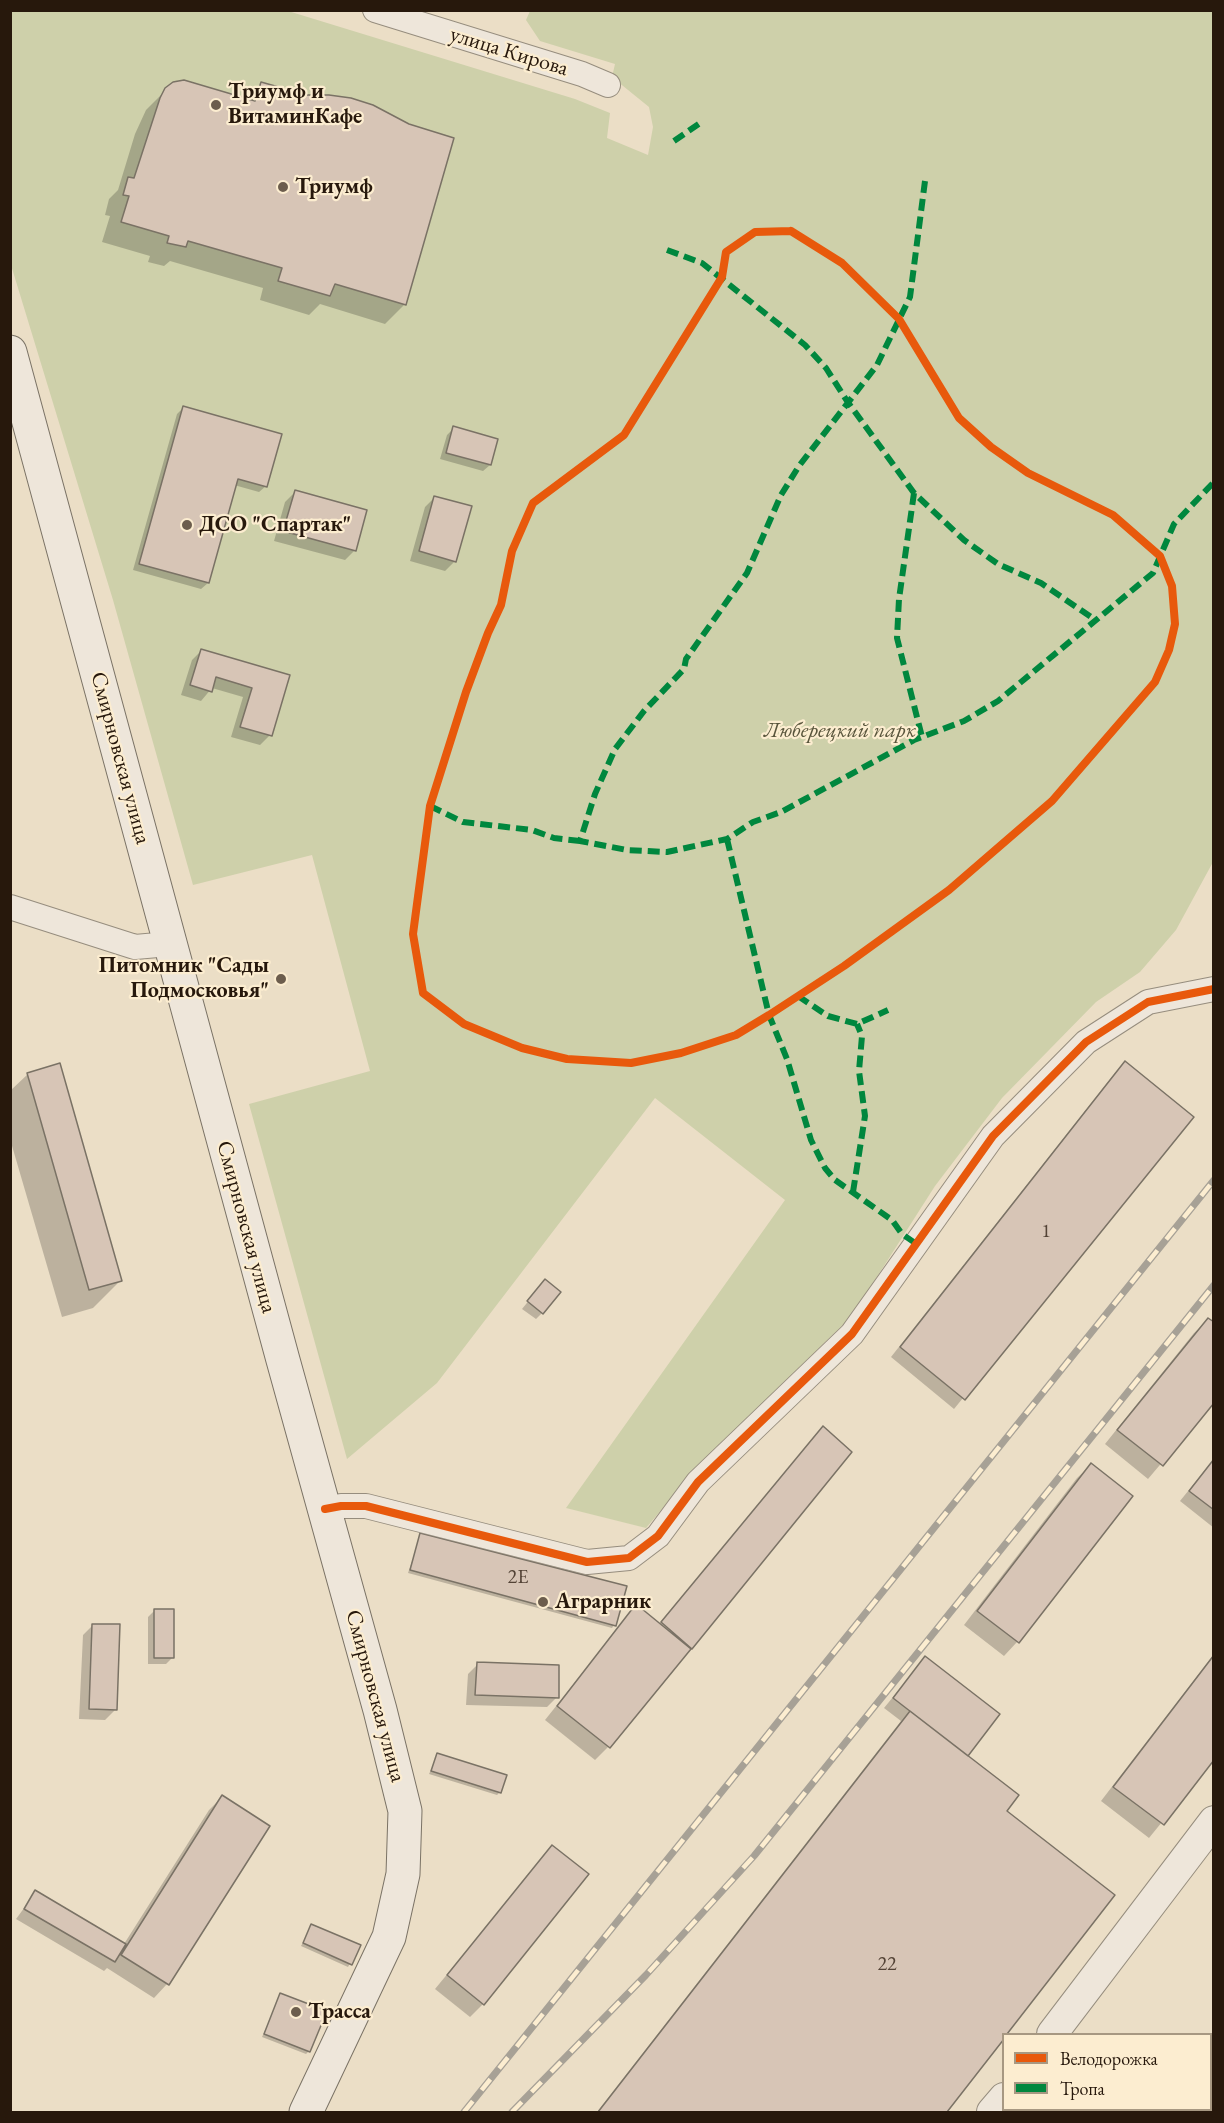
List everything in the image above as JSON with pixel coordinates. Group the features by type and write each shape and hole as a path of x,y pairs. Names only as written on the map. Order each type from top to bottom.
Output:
{"main road":[{"name":"Смирновская улица","path":"10,352 169,944 380,1710 405,1811 403,1874 389,1936 359,2004 304,2106"}],"street":[{"name":"улица Кирова","path":"375,10 582,74 608,85"},
{"path":"10,907 135,947 169,944"},
{"path":"325,1509 366,1506 587,1562 629,1558 658,1536 699,1482 852,1334 993,1136 1086,1042 1148,1002 1214,989"},
{"path":"1053,2033 1214,1821"},
{"path":"992,2112 1002,2100"}],"green space":[{"name":"Люберецкий парк","path":"11,11 288,11 575,99 610,113 607,138 648,155 653,127 649,107 612,77 615,64 540,41 526,20 530,11 1213,11 1213,862 1176,930 1140,972 1096,1002 1002,1098 935,1186 852,1316 701,1463 646,1528 566,1508 785,1200 655,1098 437,1383 347,1459 249,1104 370,1071 312,855 193,885 113,600 11,265"}],"building":[{"name":"Триумф","path":"184,80 255,101 261,82 307,95 351,98 373,105 409,124 454,138 406,305 335,284 330,296 278,281 282,268 188,241 186,247 167,243 169,236 121,222 129,196 123,195 128,177 134,178 160,98 165,88 173,82"},
{"name":"ДСО \"Спартак\"","path":"183,406 282,434 267,487 238,479 209,583 139,564"},
{"path":"453,426 498,439 491,465 446,453"},
{"path":"295,490 367,510 356,551 283,531"},
{"path":"434,496 472,506 456,562 419,551"},
{"path":"201,649 290,675 272,736 240,727 252,688 216,677 212,692 190,685"},
{"path":"1125,1061 1194,1117 965,1400 900,1347"},
{"path":"60,1063 122,1281 89,1290 27,1073"},
{"path":"545,1279 561,1292 543,1314 527,1301"},
{"path":"1208,1318 1214,1322 1214,1403 1163,1466 1117,1430"},
{"path":"823,1426 852,1452 692,1649 661,1622"},
{"path":"1214,1459 1214,1510 1189,1491"},
{"path":"1091,1463 1133,1496 1019,1643 977,1611"},
{"path":"420,1533 627,1586 616,1626 410,1570"},
{"path":"636,1604 691,1649 610,1748 557,1706"},
{"path":"154,1609 174,1609 174,1658 154,1658"},
{"path":"92,1624 120,1624 117,1710 89,1709"},
{"path":"1214,1655 1214,1760 1164,1825 1113,1787"},
{"path":"925,1656 1000,1714 968,1756 893,1698"},
{"path":"477,1662 559,1665 559,1698 475,1695"},
{"path":"910,1711 1019,1795 1007,1811 1115,1895 1008,2033 1002,2033 1002,2042 947,2112 598,2112"},
{"path":"437,1753 507,1775 501,1793 431,1771"},
{"path":"222,1795 270,1826 169,1985 121,1955"},
{"path":"552,1845 589,1874 484,2005 447,1975"},
{"path":"35,1890 126,1944 115,1962 24,1909"},
{"path":"311,1924 361,1945 352,1965 303,1943"},
{"path":"280,1993 327,2011 310,2052 264,2034"},
{"path":"1094,2111 1160,2111 1159,2112"}],"railway":[{"path":"464,2112 1214,1180"},
{"path":"512,2112 646,1975 754,1856 1214,1285"}],"marked path":[{"path":"674,141 700,123"},
{"path":"925,181 910,297 877,365 799,466 781,495 747,573 686,659 684,669 644,711 615,749 595,794 580,841 627,850 667,852 727,839 753,822 781,812 914,740 964,721 998,701 1153,573 1174,524 1214,482"},
{"path":"667,250 702,263 805,345 826,368 847,401 914,493 964,540 998,564 1041,583 1094,619"},
{"path":"914,493 899,599 897,638 922,737"},
{"path":"430,806 463,822 532,830 554,838 580,841"},
{"path":"727,839 769,1015 787,1059 811,1140 825,1168 835,1180 892,1220 902,1234 918,1245"},
{"path":"798,996 828,1016 857,1024 888,1010"},
{"path":"853,1192 865,1116 859,1071 862,1036 857,1024"}],"cycle path":[{"path":"791,231 842,263 899,319 959,418 991,447 1028,473 1113,515 1160,556 1172,586 1175,624 1169,650 1155,682 1052,801 949,890 844,966 769,1015 736,1035 681,1053 631,1063 567,1059 522,1048 464,1024 423,993 413,934 430,806 466,692 501,605 512,551 533,503 624,435 722,277 726,252 755,232 791,231"},
{"path":"325,1509 341,1506 366,1506 587,1562 629,1558 658,1536 698,1482 852,1334 993,1136 1086,1042 1148,1002 1214,989"}],"place":[{"name":"Триумф и ВитаминКафе","path":"216,105"},
{"name":"Триумф","path":"283,187"},
{"name":"ДСО \"Спартак\"","path":"187,525"},
{"name":"Питомник \"Сады Подмосковья\"","path":"281,979"},
{"name":"Аграрник","path":"543,1602"},
{"name":"Трасса","path":"296,2012"}]}
